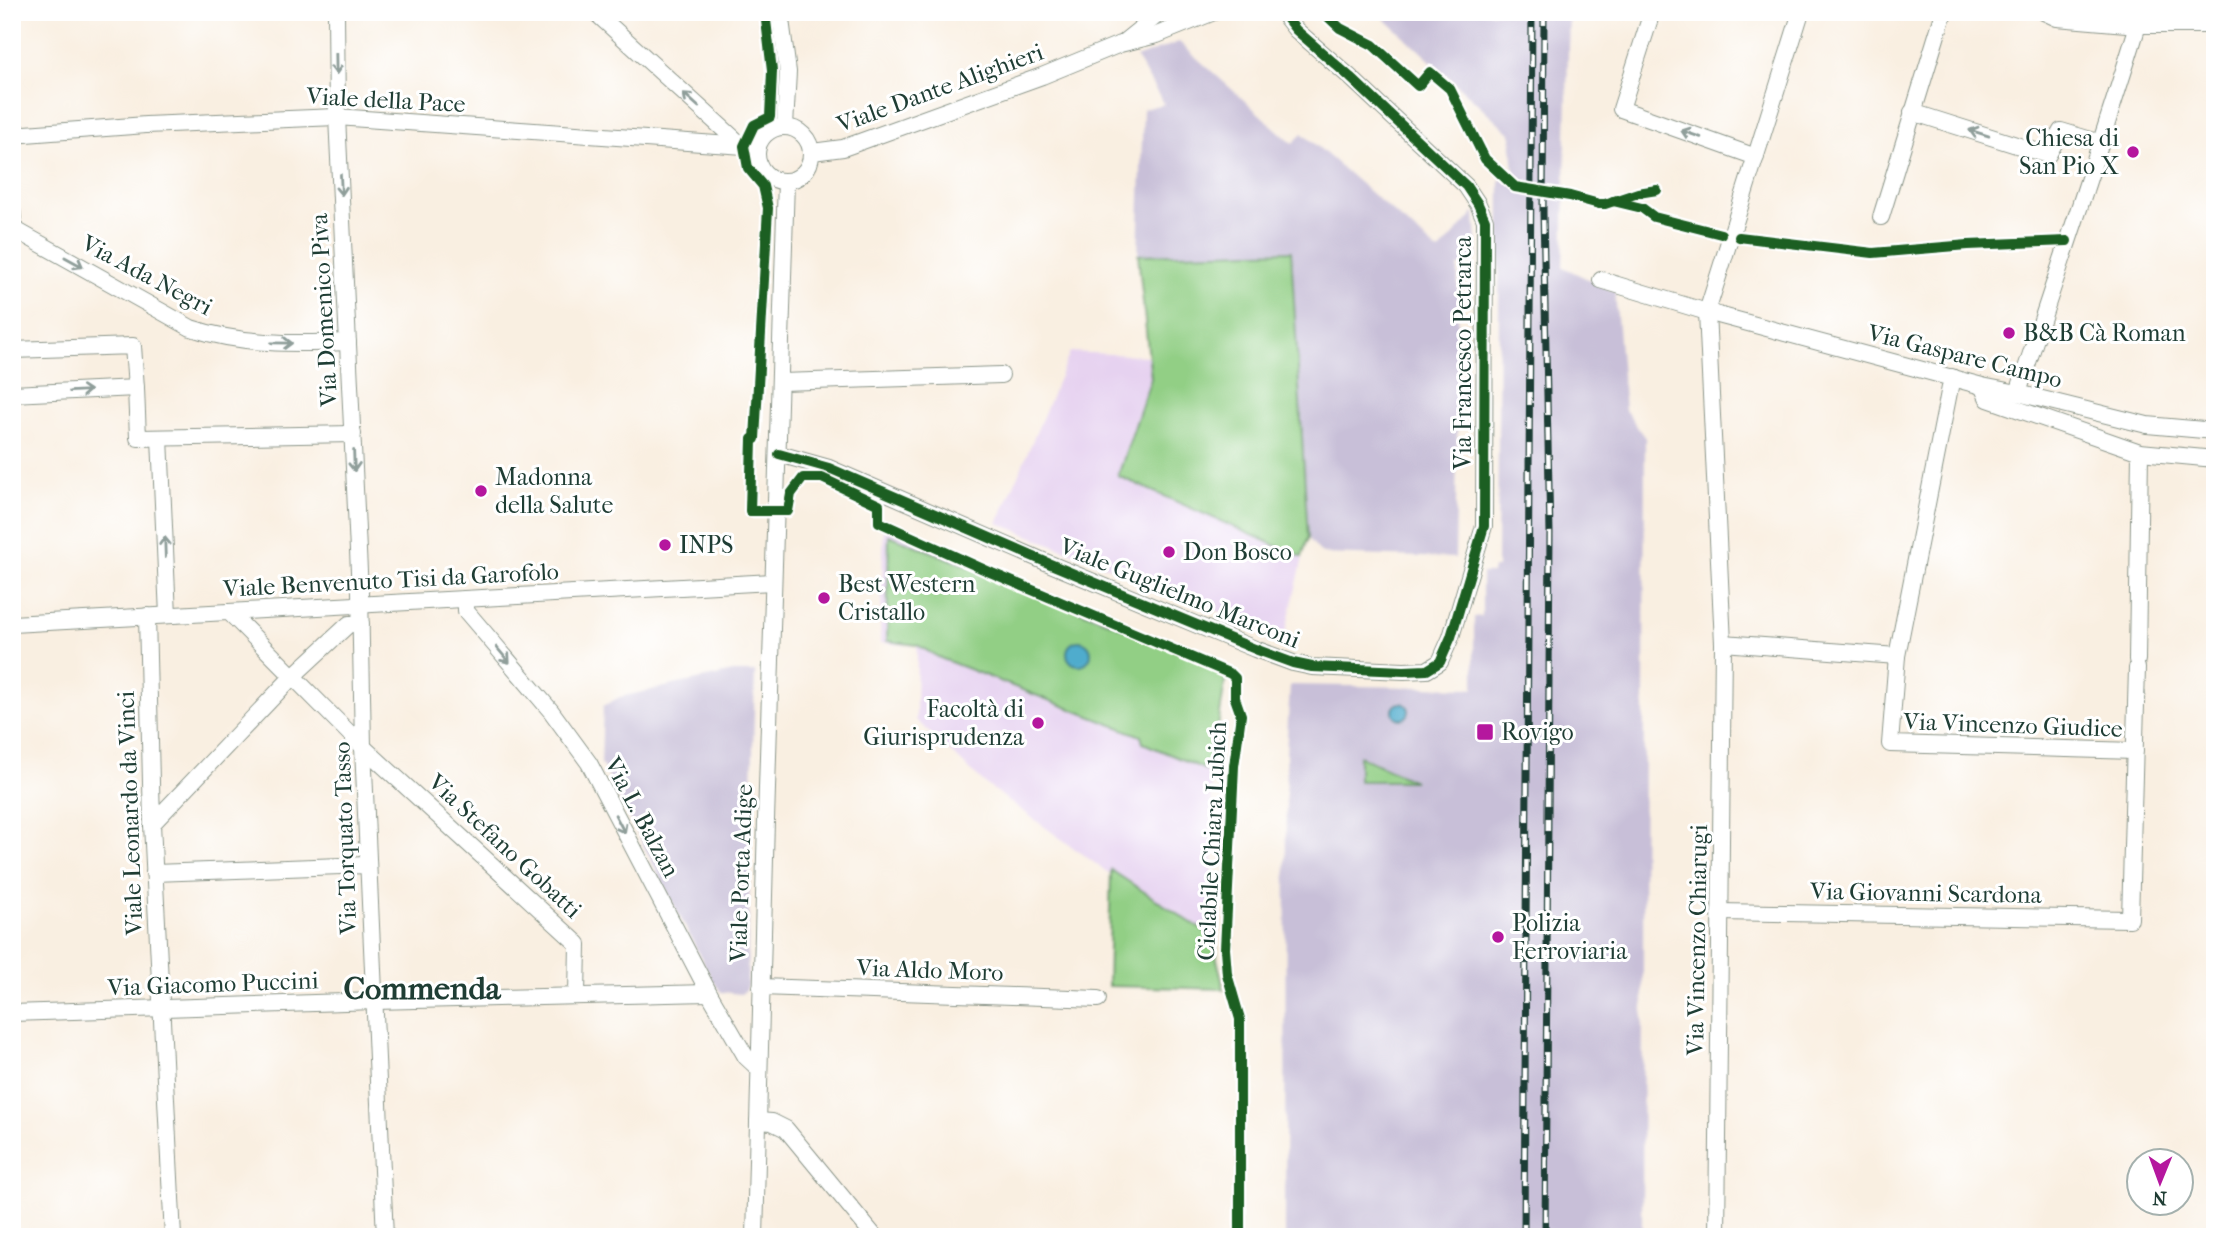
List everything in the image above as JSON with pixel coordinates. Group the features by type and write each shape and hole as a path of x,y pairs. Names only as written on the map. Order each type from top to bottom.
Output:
{"street":[{"name":"Via Domenico Piva","path":"336,12 337,117 360,605"},
{"path":"594,12 749,146 763,171 770,177 786,181 802,175 811,160 810,144 800,131 785,126 768,132 749,146"},
{"path":"780,12 788,72 785,126"},
{"path":"1120,44 1161,12"},
{"path":"1120,44 1157,35 1214,12"},
{"name":"Via Francesco Petrarca","path":"1282,12 1296,30 1440,160 1466,187 1485,220 1484,526"},
{"path":"1652,12 1621,109 1756,157"},
{"path":"1707,312 1801,12"},
{"path":"1881,217 1944,12"},
{"path":"2044,12 2057,18 2138,25 2215,25"},
{"path":"2018,393 2138,25"},
{"name":"Viale Dante Alighieri","path":"812,152 843,148 1042,76 1120,44"},
{"path":"1912,113 2048,155 2061,131 2101,143"},
{"name":"Viale della Pace","path":"12,135 146,125 337,117 749,146"},
{"name":"Viale Porta Adige","path":"755,1237 786,181"},
{"path":"12,209 13,235"},
{"name":"Via Ada Negri","path":"13,235 203,332 253,342 348,342"},
{"name":"Via Gaspare Campo","path":"1601,280 1707,312 1982,386 2147,425 2215,431"},
{"name":"Via Vincenzo Chiarugi","path":"1707,312 1723,643 1717,1237"},
{"path":"12,351 133,346 138,438 353,434"},
{"path":"781,382 1001,375"},
{"path":"1723,643 1897,656 1952,377"},
{"path":"1982,386 1988,399 2140,452 2215,459"},
{"path":"12,394 136,388"},
{"path":"160,438 168,615"},
{"name":"Via Vincenzo Giudice","path":"2130,919 2140,452"},
{"name":"Viale Guglielmo Marconi","path":"779,454 830,468 1255,649 1312,667 1404,671 1427,670 1440,662 1451,637 1484,526"},
{"name":"Viale Benvenuto Tisi da Garofolo","path":"12,624 773,582"},
{"name":"Via L. Balzan","path":"466,600 466,611 551,711 589,763 709,993 746,1057 759,1069"},
{"name":"Via Torquato Tasso","path":"360,605 363,747 385,1237"},
{"name":"Via Stefano Gobatti","path":"229,612 363,747 578,944 577,995"},
{"name":"Viale Leonardo da Vinci","path":"146,616 154,873 173,1237"},
{"path":"152,824 293,676 349,624 361,624"},
{"name":"Via Vincenzo Giudice","path":"1897,656 1890,744 2134,751"},
{"path":"154,873 368,866"},
{"name":"Via Giovanni Scardona","path":"1720,912 2130,919"},
{"name":"Via Aldo Moro","path":"761,987 1098,999"},
{"name":"Via Giacomo Puccini","path":"12,1013 709,993"},
{"path":"758,1121 772,1122 786,1129 875,1237"}],"shaded area":[{"path":"1377,12 1569,12 1563,267 1615,292 1625,410 1645,438 1642,1237 1285,1237 1286,754 1290,685 1474,688 1474,617 1482,616 1482,573 1492,573 1493,568 1497,568 1500,179 1515,186 1511,134"},
{"path":"1179,42 1293,144 1302,133 1439,252 1475,212 1478,257 1458,267 1455,558 1322,554 1308,538 1291,251 1138,255 1143,109 1164,104 1136,58"},
{"path":"1070,352 1149,356 1151,378 1118,476 1303,558 1285,634 1256,626 998,523"},
{"path":"884,525 1227,669 1211,772 1215,950 984,783 916,720 917,646 880,643"},
{"path":"733,672 755,672 747,989 741,994 721,992 712,979 601,763 603,706 620,697"}],"green space":[{"path":"1291,251 1308,538 1302,557 1118,476 1151,378 1138,255"},
{"path":"889,535 1227,669 1211,772 1143,743 1141,736 940,658 917,645 887,641"},
{"path":"1359,756 1414,781 1359,781"},
{"path":"1111,870 1216,939 1217,959 1224,989 1108,986"}],"water":[{"path":"1079,641 1087,645 1091,653 1087,661 1079,665 1071,661 1067,653 1071,645"},
{"path":"1398,703 1404,703 1409,711 1407,717 1398,719 1393,714 1393,708"}],"railway":[{"path":"1524,1237 1532,12"},
{"path":"1544,12 1543,213 1550,533 1545,1237"}],"cycle path":[{"name":"Ciclabile Chiara Lubich","path":"765,12 772,71 770,117 754,125 744,146 748,168 763,186 768,208 755,439 752,439 750,511 788,511 791,494 803,478 822,478 879,505 879,522 1235,678 1235,698 1241,715 1234,766 1225,949 1227,974 1240,1019 1240,1237"},
{"path":"779,454 829,468 1048,563 1293,663 1312,667 1404,671 1427,670 1440,662 1451,637 1484,526 1485,220 1466,186 1296,30 1282,12"},
{"path":"1323,12 1340,28 1373,45 1418,86 1430,72 1450,89 1485,159 1515,187 1599,204 1657,190"},
{"path":"1613,201 1642,208 1654,217 1721,234"},
{"path":"1739,237 1873,253 1968,245 2067,241"}],"place":[{"name":"Chiesa di San Pio X","path":"2133,152"},
{"name":"B&B Cà Roman","path":"2009,333"},
{"name":"Madonna della Salute","path":"481,491"},
{"name":"INPS","path":"665,545"},
{"name":"Don Bosco","path":"1169,552"},
{"name":"Best Western Cristallo","path":"824,598"},
{"name":"Facoltà di Giurisprudenza","path":"1038,723"},
{"name":"Rovigo","path":"1485,732"},
{"name":"Polizia Ferroviaria","path":"1498,937"}],"district":[{"name":"Commenda","path":"422,988"}]}
